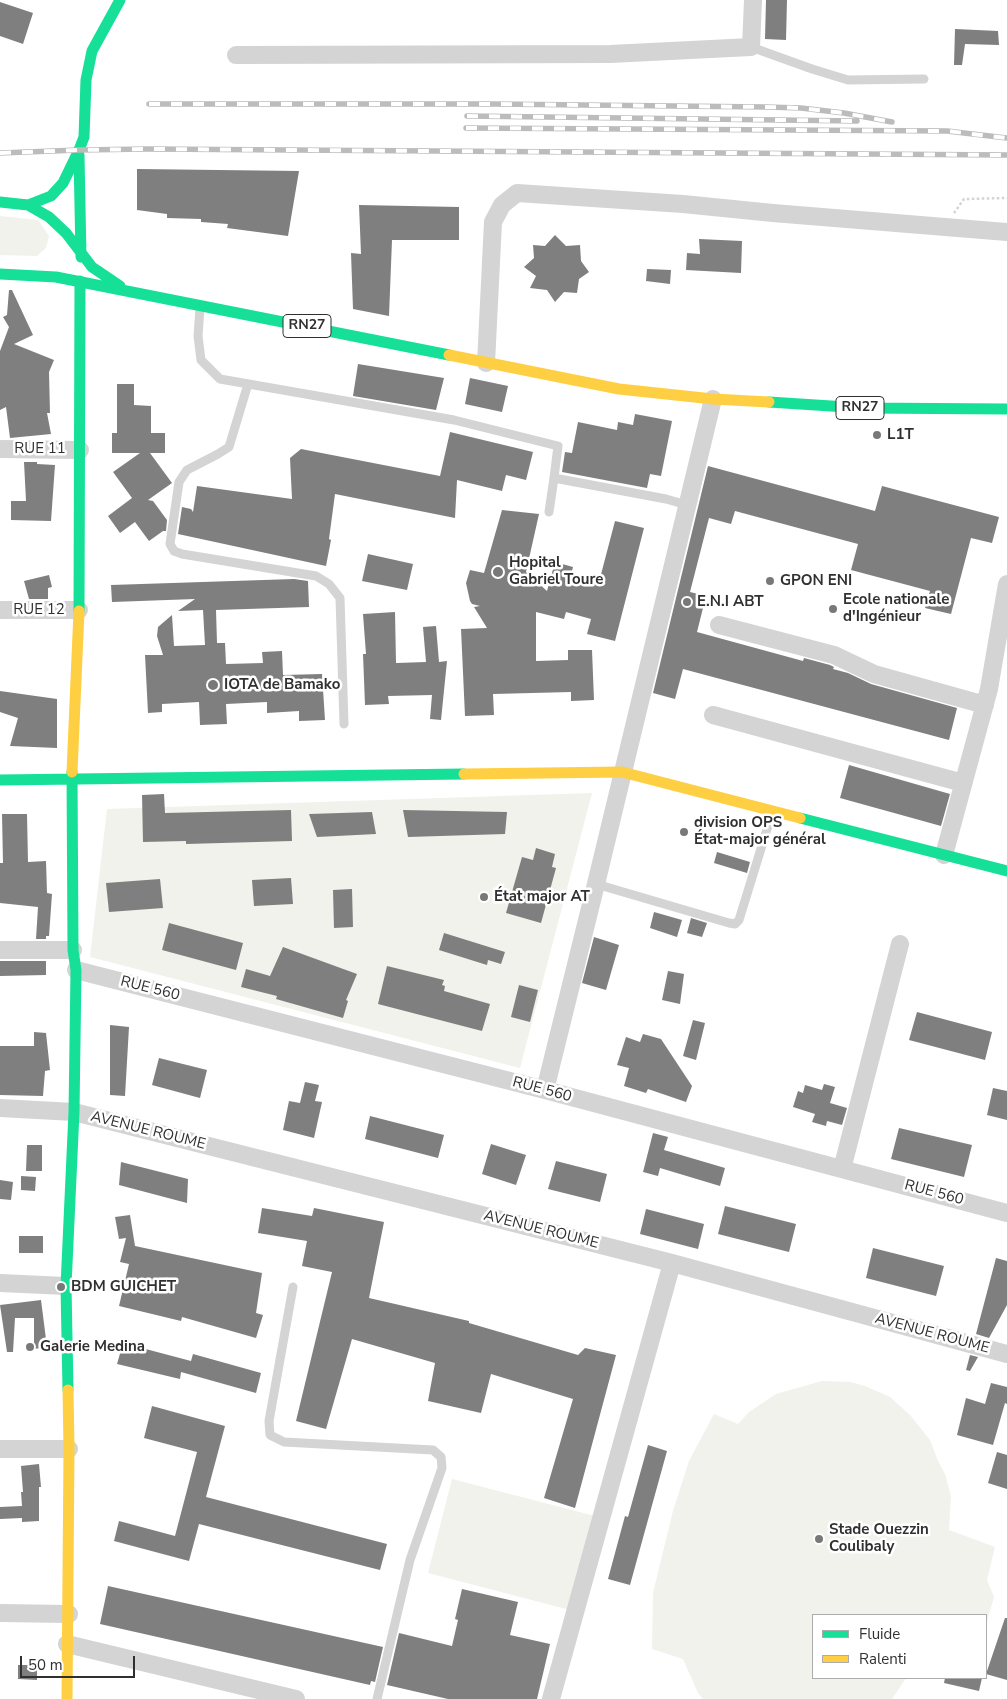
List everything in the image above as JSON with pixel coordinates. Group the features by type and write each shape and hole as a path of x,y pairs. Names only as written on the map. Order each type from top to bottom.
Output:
{"main road":[{"path":"28,205 51,196 62,183 79,150 84,136 86,80 92,51 120,0"},
{"path":"67,1699 69,1449 66,1286 74,1112 76,970 73,950 72,780 78,610 80,450 81,252 79,150"},
{"path":"0,202 28,205 49,218 66,233 92,267 128,291"},
{"name":"RN27","path":"0,274 56,276 619,388 712,400 862,408 1007,409"},
{"path":"0,780 622,772 1007,871"}],"street":[{"path":"236,55 610,54 751,47 753,0"},
{"path":"486,363 493,222 502,205 517,193 683,204 1007,232"},
{"path":"545,1090 712,400"},
{"name":"RUE 11","path":"0,449 80,450"},
{"path":"944,856 989,689 1007,584"},
{"name":"RUE 12","path":"0,610 78,610"},
{"path":"719,625 834,655 874,674 984,705"},
{"path":"713,715 963,783"},
{"path":"842,1169 900,944"},
{"path":"0,950 73,950"},
{"name":"RUE 560","path":"76,970 545,1090 1007,1213"},
{"name":"AVENUE ROUME","path":"0,1108 74,1112 672,1263 1007,1354"},
{"path":"551,1699 672,1263"},
{"path":"0,1283 66,1286"},
{"path":"0,1449 69,1449"},
{"path":"0,1613 69,1614"},
{"path":"67,1644 296,1699"}],"lane":[{"path":"751,47 848,80 924,79"},
{"path":"200,305 198,336 201,360 220,379 454,420 558,446 549,512"},
{"path":"248,384 229,447 186,470 179,482 170,544 174,551 182,554 316,576 329,584 340,598 344,724"},
{"path":"554,478 666,499 687,505"},
{"path":"596,884 735,924 739,920 773,812"},
{"path":"293,1287 269,1421 270,1435 284,1442 433,1450 441,1457 442,1468 410,1560 377,1699"}],"path":[{"path":"945,226 964,199 1007,198"}],"shaded area":[{"path":"0,216 38,220 49,236 46,248 37,256 0,255"},
{"path":"592,793 520,1068 90,957 107,809"},
{"name":"Stade Ouezzin Coulibaly","path":"822,1381 850,1382 865,1386 890,1397 910,1415 930,1440 945,1474 951,1496 949,1530 995,1547 987,1580 994,1597 987,1622 987,1614 812,1614 812,1679 905,1679 892,1699 703,1699 698,1693 683,1659 652,1649 653,1593 673,1511 689,1461 714,1414 738,1424 749,1412 776,1394"},
{"path":"452,1479 595,1516 570,1610 428,1573"}],"building":[{"path":"766,0 787,0 786,40 765,39"},
{"path":"0,2 33,13 23,44 0,36"},
{"path":"955,29 998,31 999,45 965,44 962,65 954,65"},
{"path":"137,169 299,171 288,236 227,228 228,224 201,222 201,219 167,218 167,214 137,210"},
{"path":"359,205 459,207 459,240 392,240 389,316 353,309 351,253 361,254"},
{"path":"555,235 566,246 580,245 581,261 589,272 579,279 577,293 564,292 555,302 547,290 530,288 536,276 524,267 534,258 533,245 545,246"},
{"path":"699,239 742,241 741,273 686,270 687,253 700,254"},
{"path":"647,269 671,270 670,284 646,281"},
{"path":"9,290 12,290 33,335 14,344 54,360 49,372 50,413 47,413 51,434 10,438 6,407 0,410 0,351 9,327 3,317 7,315"},
{"path":"358,364 444,378 436,410 353,396"},
{"path":"470,378 508,386 502,412 465,404"},
{"path":"117,384 134,384 134,405 151,406 151,433 165,433 165,453 150,453 172,483 148,500 153,501 167,520 166,531 163,531 149,541 135,522 120,533 108,516 132,498 113,472 140,453 112,453 112,433 117,433"},
{"path":"635,414 672,421 661,476 650,474 647,488 562,472 565,452 572,453 578,422 617,430 618,422 633,425"},
{"path":"450,432 533,452 526,480 506,475 502,491 457,480 455,518 335,494 329,539 331,540 326,566 178,534 182,507 191,509 193,512 197,486 292,499 290,458 301,449 440,476"},
{"path":"24,462 55,465 51,521 11,520 11,501 26,501"},
{"name":"E.N.I ABT","path":"708,466 875,511 882,486 999,517 992,543 971,538 951,614 925,608 930,591 851,570 858,544 735,511 731,524 709,518 690,592 706,596 697,632 803,661 804,658 830,665 834,667 833,669 848,673 871,684 957,708 949,740 683,669 675,699 653,693"},
{"path":"502,510 539,514 526,572 547,591 555,562 573,567 571,575 599,582 615,521 644,528 615,641 587,634 591,619 566,612 564,619 536,612 536,661 568,660 568,650 592,650 594,700 571,701 571,692 493,694 494,715 465,716 461,629 487,628 474,607 480,606 472,604 470,601 466,583 470,570 484,573"},
{"path":"368,554 413,564 407,590 362,581"},
{"path":"49,575 52,587 48,588 48,599 29,599 24,581"},
{"path":"294,579 308,581 309,607 216,610 217,643 225,643 226,664 263,663 262,652 282,651 283,675 322,674 325,720 299,721 299,711 267,713 267,702 226,704 227,724 200,725 199,702 162,704 162,712 148,713 145,655 163,655 157,636 158,627 172,615 174,646 205,645 203,610 178,611 195,599 112,602 111,585"},
{"path":"395,612 396,663 426,662 423,627 436,626 439,662 447,661 441,720 430,719 432,695 388,696 389,704 365,705 363,654 366,654 363,614"},
{"path":"0,691 57,699 57,748 10,746 18,718 0,712"},
{"path":"849,765 950,794 941,826 840,798"},
{"path":"164,794 165,813 291,810 292,841 186,844 186,841 143,842 142,795"},
{"path":"403,810 507,812 505,834 408,837"},
{"path":"372,812 376,834 317,837 309,814"},
{"path":"2,814 27,814 28,862 46,861 47,893 52,894 49,936 46,936 46,939 36,939 38,907 0,903 0,863 3,863"},
{"path":"536,848 555,854 552,867 556,868 541,923 506,913 522,857 533,860"},
{"path":"717,852 750,862 747,873 714,863"},
{"path":"291,878 293,904 254,906 252,880"},
{"path":"160,879 163,908 109,912 106,883"},
{"path":"352,889 353,927 334,928 333,890"},
{"path":"654,912 682,920 677,937 650,928"},
{"path":"691,918 707,923 702,937 687,933"},
{"path":"169,923 243,943 236,970 162,950"},
{"path":"444,933 505,952 501,964 488,960 487,965 439,950"},
{"path":"594,937 619,945 606,990 582,983"},
{"path":"283,947 357,974 346,1000 348,1001 343,1018 276,999 277,996 241,987 246,969 270,976"},
{"path":"0,961 46,961 46,975 0,976"},
{"path":"387,966 444,980 442,985 445,986 444,991 490,1004 482,1031 378,1004"},
{"path":"668,971 684,974 680,1004 662,1000"},
{"path":"519,985 538,990 530,1022 511,1017"},
{"path":"917,1012 992,1032 985,1060 909,1040"},
{"path":"693,1020 705,1023 696,1060 683,1056"},
{"path":"110,1025 129,1027 125,1096 110,1095"},
{"path":"34,1032 46,1033 50,1070 45,1071 43,1096 0,1095 0,1046 34,1046"},
{"path":"643,1034 661,1039 692,1086 686,1102 648,1089 646,1093 624,1086 629,1068 617,1065 626,1037 640,1042"},
{"path":"159,1058 207,1070 200,1098 152,1085"},
{"path":"305,1082 319,1085 315,1101 322,1102 314,1138 283,1130 289,1101 300,1103"},
{"path":"824,1084 835,1087 830,1103 847,1108 842,1125 827,1121 826,1126 812,1122 815,1114 793,1107 798,1091 803,1093 805,1085 822,1090"},
{"path":"993,1088 1007,1091 1007,1120 987,1115"},
{"path":"370,1116 444,1135 438,1158 365,1139"},
{"path":"899,1128 972,1145 964,1177 891,1159"},
{"path":"653,1133 668,1137 664,1150 725,1168 720,1186 660,1168 658,1176 643,1172"},
{"path":"491,1144 526,1155 516,1185 482,1174"},
{"path":"27,1145 42,1145 42,1171 26,1171"},
{"path":"556,1161 607,1174 600,1202 548,1189"},
{"path":"121,1162 188,1179 187,1203 119,1185"},
{"path":"21,1176 36,1177 35,1191 21,1190"},
{"path":"0,1180 13,1182 11,1200 0,1199"},
{"path":"725,1206 796,1224 789,1252 718,1234"},
{"path":"262,1208 312,1216 314,1208 384,1222 369,1298 469,1321 469,1323 578,1355 585,1348 616,1355 575,1508 544,1498 573,1399 491,1374 481,1413 428,1401 435,1363 352,1339 326,1429 296,1421 332,1272 302,1266 307,1241 258,1233"},
{"path":"646,1209 704,1224 698,1249 640,1234"},
{"path":"130,1215 135,1246 262,1273 256,1313 263,1315 256,1338 182,1317 181,1321 119,1306 129,1264 120,1262 126,1238 119,1239 115,1217"},
{"path":"19,1236 43,1236 43,1253 19,1253"},
{"path":"873,1248 944,1266 936,1296 866,1278"},
{"path":"996,1258 1007,1261 1007,1305 989,1338 976,1334"},
{"path":"41,1300 47,1347 34,1349 34,1318 15,1318 13,1352 7,1352 0,1305"},
{"path":"123,1343 191,1361 193,1354 261,1373 256,1393 181,1372 180,1379 117,1364"},
{"path":"970,1355 978,1357 970,1371 966,1370"},
{"path":"991,1383 1007,1387 1007,1404 1005,1403 993,1445 957,1435 966,1398 985,1404"},
{"path":"152,1406 225,1426 206,1497 387,1544 380,1570 199,1524 189,1561 114,1541 119,1521 175,1536 197,1452 144,1438"},
{"path":"648,1445 667,1451 630,1585 608,1579 625,1516 628,1517"},
{"path":"997,1452 1007,1455 1007,1489 988,1483"},
{"path":"39,1464 41,1487 39,1487 39,1521 22,1522 22,1518 0,1519 0,1507 22,1506 21,1466"},
{"path":"108,1586 383,1647 375,1682 371,1681 370,1685 100,1624"},
{"path":"462,1589 518,1602 510,1635 550,1644 537,1699 448,1699 387,1685 399,1633 452,1646 458,1620 455,1619"},
{"path":"1005,1618 1007,1618 1007,1680 987,1674"},
{"path":"18,1665 37,1665 37,1680 18,1679"},
{"path":"945,1679 982,1679 979,1691 944,1683"}],"railway":[{"path":"149,104 493,104 766,107 801,108 844,113 892,122"},
{"path":"467,116 857,121"},
{"path":"466,128 947,131 1007,138"},
{"path":"0,153 148,149 1007,155"}],"traffic: fast":[{"path":"28,205 51,196 63,183 79,150 84,137 86,80 92,51 120,0"},
{"path":"79,155 81,257"},
{"path":"0,202 28,205 49,217 66,233 92,267 120,286"},
{"path":"0,274 56,277 449,355"},
{"path":"79,611 80,281"},
{"path":"769,402 862,408 1007,409"},
{"path":"68,1390 66,1286 74,1112 76,970 73,950 72,772"},
{"path":"0,780 464,774"},
{"path":"800,818 1007,871"}],"traffic: slow":[{"path":"449,355 619,389 713,399 769,402"},
{"path":"72,772 79,611"},
{"path":"464,774 622,772 800,818"},
{"path":"67,1699 68,1390"}],"place":[{"name":"L1T","path":"877,435"},
{"name":"Hopital Gabriel Toure","path":"498,572"},
{"name":"GPON ENI","path":"770,581"},
{"name":"E.N.I ABT","path":"687,602"},
{"name":"Ecole nationale d'Ingénieur","path":"833,609"},
{"name":"IOTA de Bamako","path":"213,685"},
{"name":"division OPS État-major général","path":"684,832"},
{"name":"État major AT","path":"484,897"},
{"name":"BDM GUICHET","path":"61,1287"},
{"name":"Galerie Medina","path":"30,1347"},
{"name":"Stade Ouezzin Coulibaly","path":"819,1539"}]}
